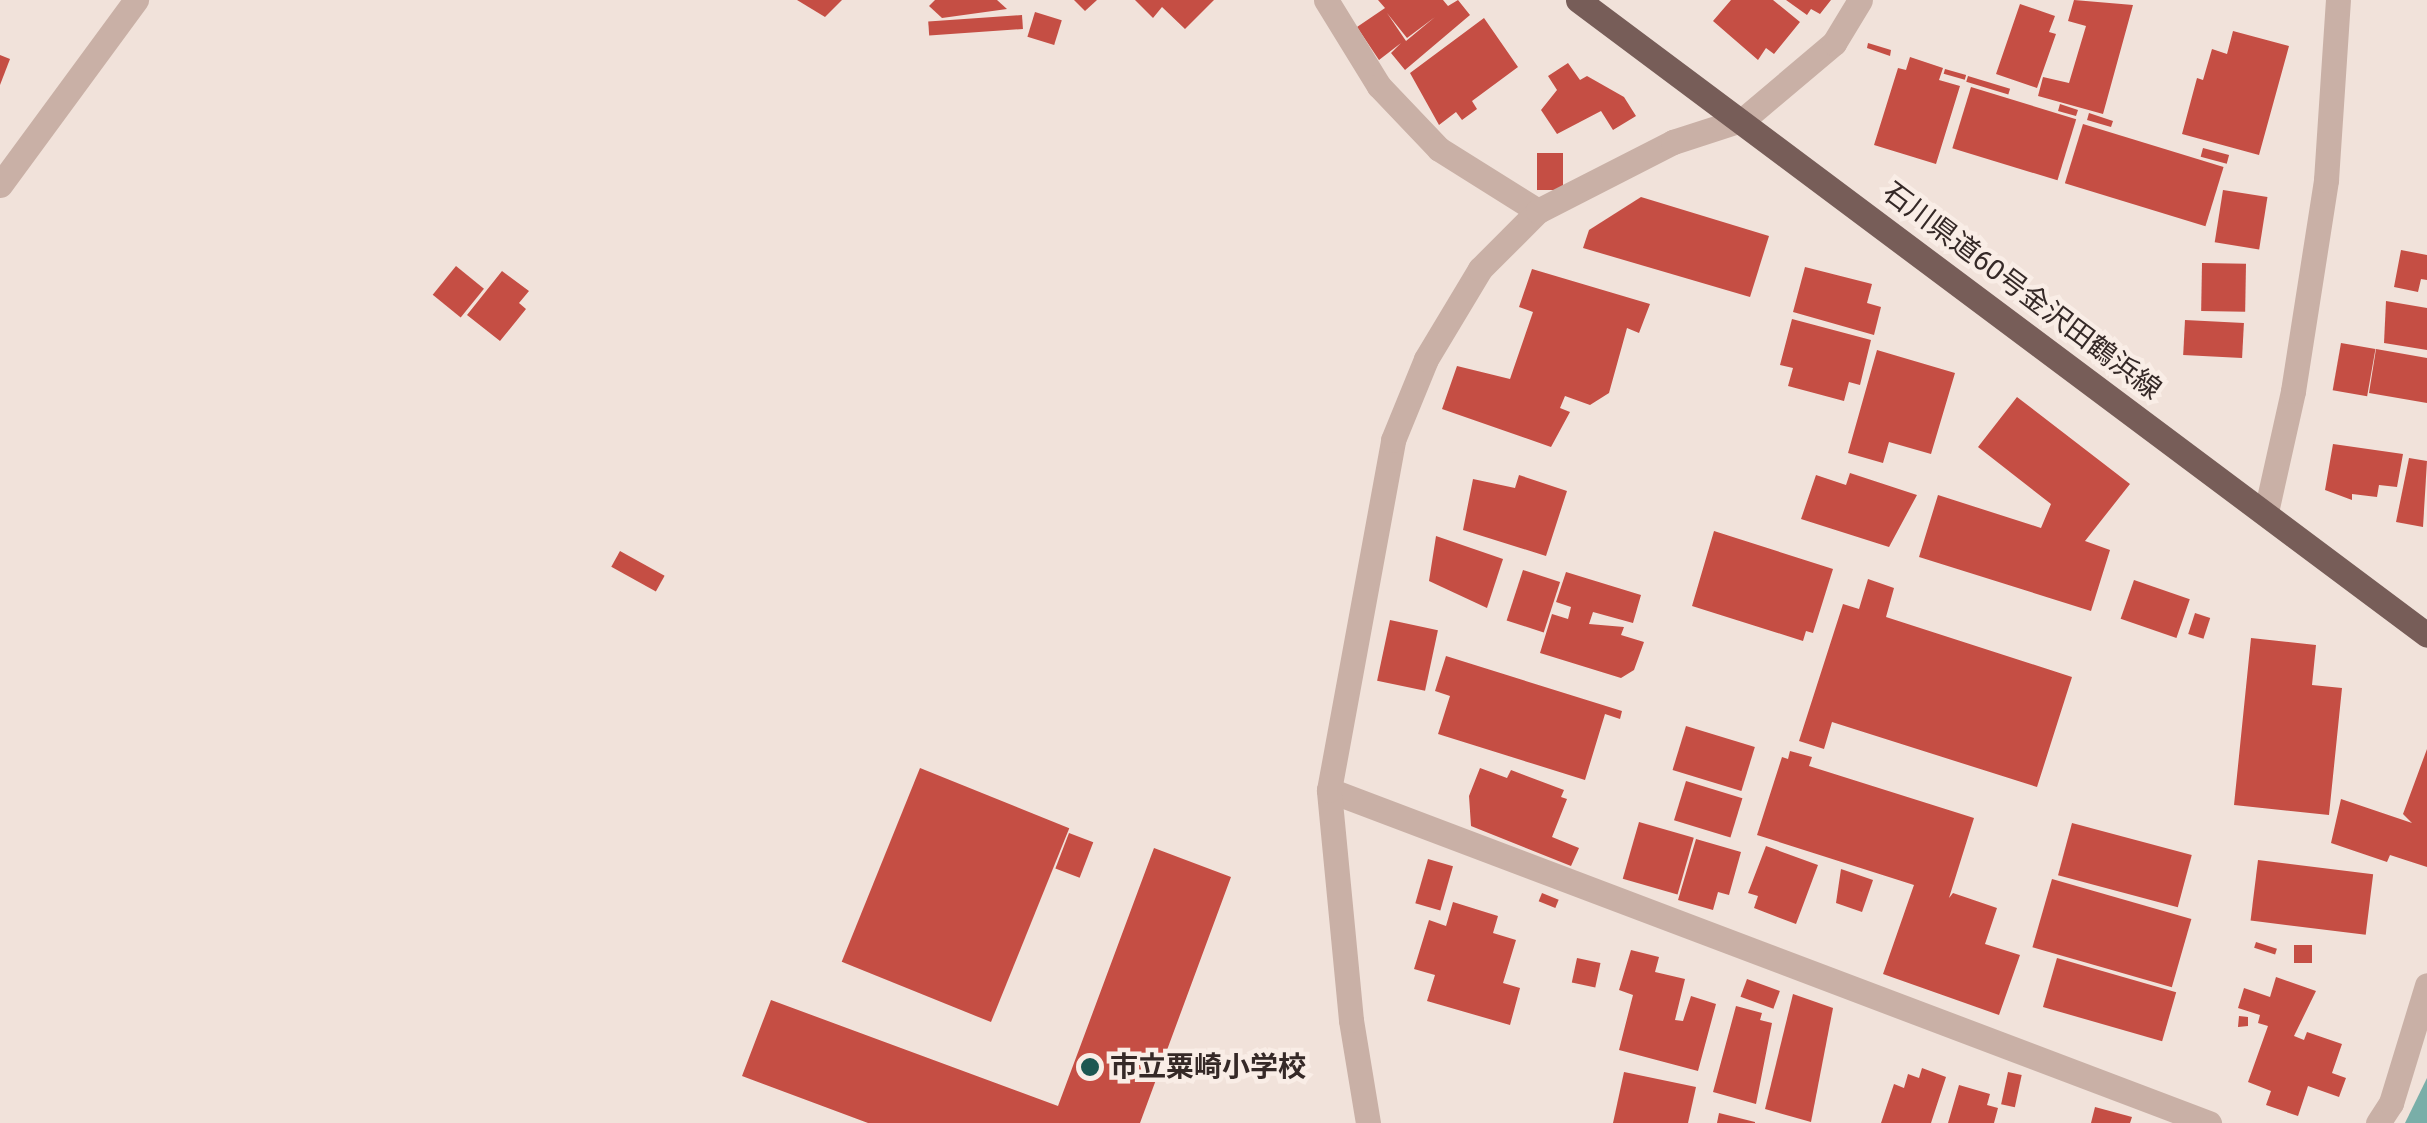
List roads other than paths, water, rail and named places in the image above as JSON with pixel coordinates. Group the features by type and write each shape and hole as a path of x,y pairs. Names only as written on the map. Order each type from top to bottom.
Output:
{"main road":[{"name":"石川県道60号金沢田鶴浜線","path":"1578,0 1744,119 2427,634"}],"street":[{"path":"0,185 136,0"},
{"path":"1326,0 1379,86 1439,149 1538,211"},
{"path":"1368,1123 1350,1020 1328,790 1393,440 1426,358 1480,269 1538,211 1673,142 1744,119 1834,43 1860,0"},
{"path":"2266,512 2294,391 2326,180 2338,0"},
{"path":"1328,790 2209,1123"},
{"path":"2378,1123 2392,1103 2427,986"}],"water":[{"path":"2427,1078 2427,1123 2405,1123"}],"place":[{"name":"市立粟崎小学校","path":"1090,1067"}]}
